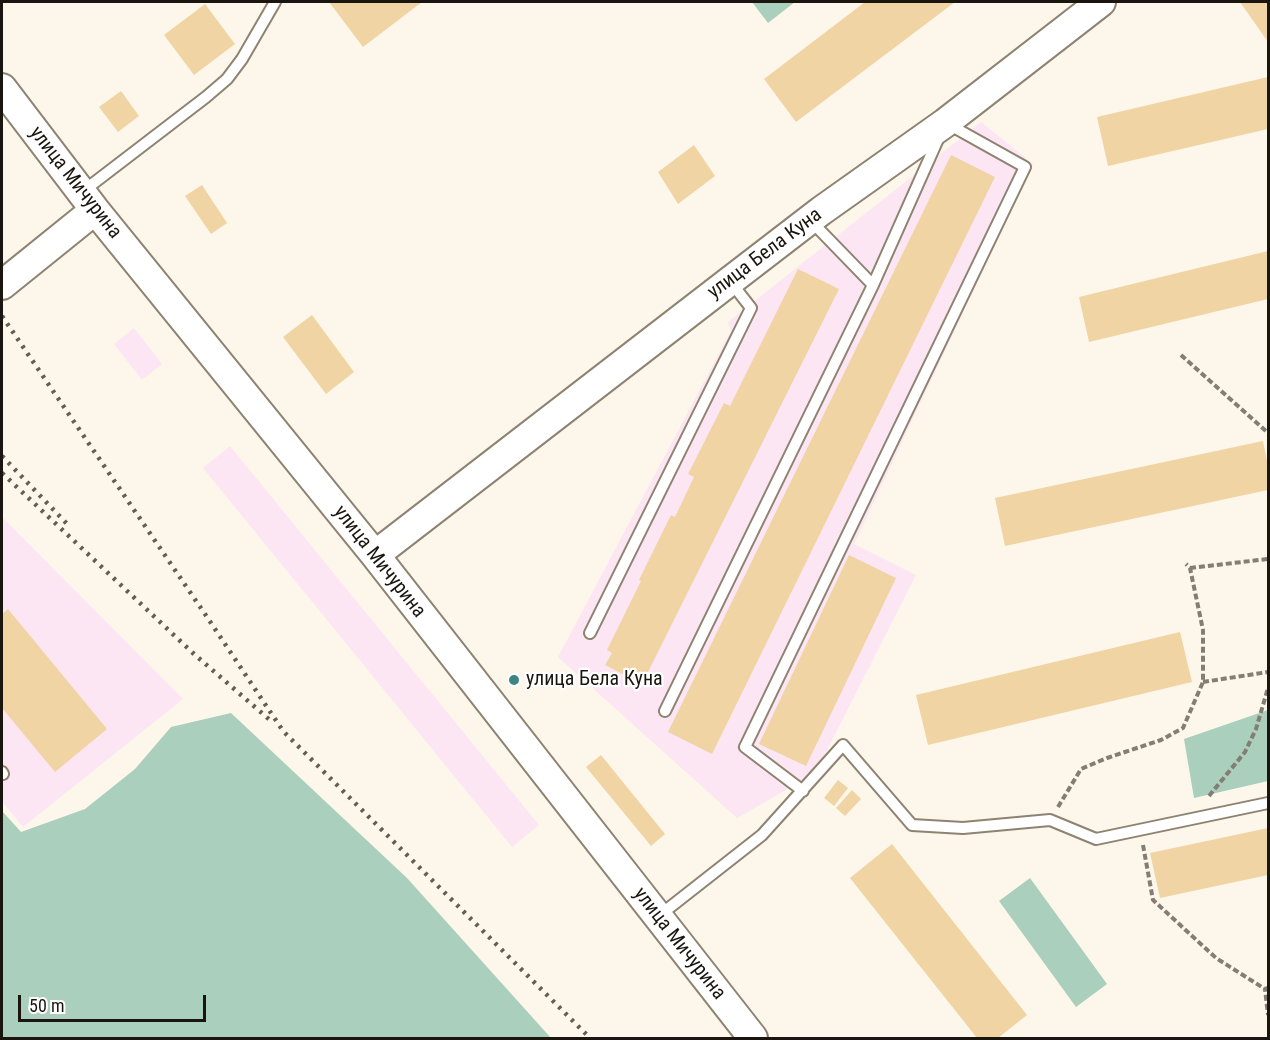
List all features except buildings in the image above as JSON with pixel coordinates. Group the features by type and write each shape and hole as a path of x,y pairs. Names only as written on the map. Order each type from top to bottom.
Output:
{"main road":[{"name":"улица Бела Куна","path":"375,555 730,280 945,123 1101,2"},
{"name":"улица Мичурина","path":"2,91 88,201 375,555 753,1038"},
{"path":"2,285 88,201"}],"lane":[{"path":"88,201 222,84 242,59 275,2"},
{"path":"665,711 873,285 945,123 1025,167 745,747 803,791"},
{"path":"810,220 873,285"},
{"path":"590,633 752,308 730,280"},
{"path":"657,917 762,835 843,745 912,825 963,828 1050,820 1096,839 1269,803"}],"path":[{"path":"1181,355 1269,433"},
{"path":"1190,568 1269,559"},
{"path":"1050,820 1082,768 1161,740 1183,728 1203,682 1203,630 1190,568 1186,564"},
{"path":"1203,682 1269,672"},
{"path":"1189,820 1245,752 1256,729 1269,688"},
{"path":"1139,830 1153,900 1216,958 1267,989 1269,1015"}],"shaded area":[{"path":"981,122 1033,164 854,544 916,575 820,764 807,778 737,818 558,657 731,331 728,322"},
{"path":"134,328 162,364 142,380 114,344"},
{"path":"230,446 539,825 512,847 203,468"},
{"path":"2,517 183,699 23,827 2,801"}],"green space":[{"path":"752,2 795,2 768,23"},
{"path":"1268,710 1268,781 1194,798 1184,739"},
{"path":"231,713 407,878 551,1038 2,1038 2,811 21,832 85,809 135,769 171,727"},
{"path":"1030,878 1107,984 1076,1007 999,901"}],"railway":[{"path":"2,316 283,731 590,1038"},
{"path":"2,456 70,527"},
{"path":"2,473 194,654 271,721"}],"place":[{"name":"улица Бела Куна","path":"514,680"}]}
